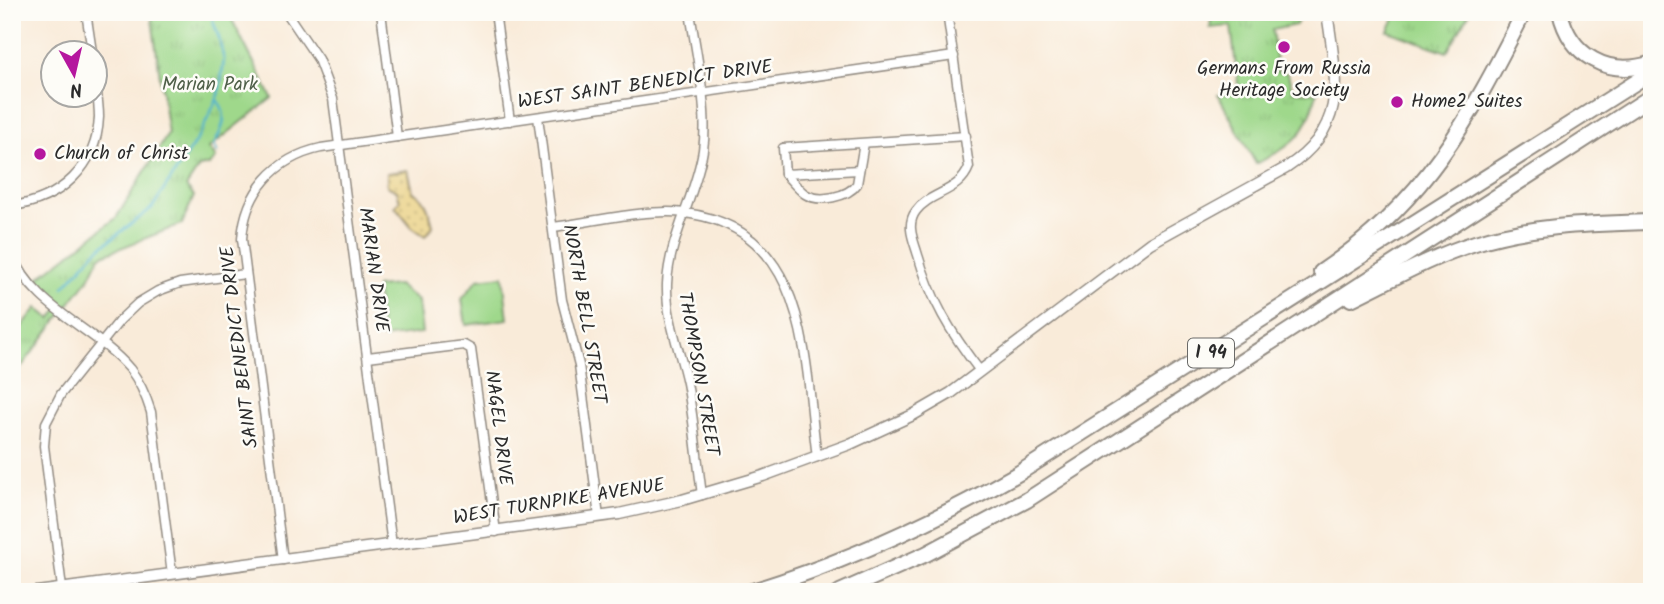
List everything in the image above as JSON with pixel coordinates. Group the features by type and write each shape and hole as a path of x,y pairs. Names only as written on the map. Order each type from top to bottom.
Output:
{"highway":[{"path":"1067,444 1338,260 1384,223 1427,176 1462,128 1524,12"},
{"path":"1560,12 1571,41 1591,58 1610,66 1624,68 1652,63"},
{"name":"I 94","path":"748,592 837,561 916,527 985,492 1067,444 1652,72"},
{"name":"I 94","path":"840,592 926,555 1027,500 1652,96"},
{"path":"1282,337 1430,260 1476,243 1566,226 1652,222"}],"street":[{"path":"86,12 90,38"},
{"name":"MARIAN DRIVE","path":"286,12 318,59 327,78 335,109 392,545"},
{"path":"381,12 397,137"},
{"path":"495,12 510,121"},
{"name":"THOMPSON STREET","path":"691,12 704,141 700,165 669,268 668,306 688,388 702,495"},
{"path":"947,12 969,163 965,176 954,187 917,209 912,217 911,230 925,281 935,304 948,328 980,371"},
{"name":"WEST TURNPIKE AVENUE","path":"37,592 599,517 702,495 817,457 914,415 951,393 1150,243 1286,168 1313,146 1330,118 1336,91 1327,12"},
{"name":"WEST SAINT BENEDICT DRIVE","path":"340,145 954,56"},
{"path":"12,206 31,203 52,195 71,181 84,166 93,148 99,108"},
{"name":"NORTH BELL STREET","path":"538,117 564,308 580,372 599,517"},
{"path":"864,144 857,184 839,196 814,197 806,194 785,174 783,148 966,136"},
{"name":"SAINT BENEDICT DRIVE","path":"283,560 242,251 243,227 249,203 272,171 290,158 310,150 340,145"},
{"path":"785,174 859,170"},
{"path":"553,227 660,213 685,213 719,222 747,237 770,258 786,282 799,323 817,457"},
{"path":"12,253 25,277 40,295 131,370 148,402 172,574"},
{"path":"62,589 44,434 55,402 129,312 158,291 192,281 245,274"},
{"name":"NAGEL DRIVE","path":"368,357 464,345 471,349 496,532"}],"green space":[{"name":"Marian Park","path":"151,12 228,12 272,98 209,148 216,158 210,165 199,167 186,187 194,196 182,224 100,256 90,277 12,379 12,338 37,308 51,319 62,304 37,279 116,218 168,134"},
{"path":"1212,12 1301,12 1296,25 1272,30 1277,72 1284,71 1288,75 1293,91 1317,93 1308,120 1297,137 1256,164 1218,95 1239,92 1231,26 1210,28"},
{"path":"1397,12 1470,12 1447,52 1388,31"},
{"path":"503,276 508,319 466,325 462,299 478,279"},
{"path":"398,285 418,301 422,333 382,338 376,287"}],"sand":[{"path":"408,170 413,192 425,202 433,226 425,236 412,227 395,206 400,201 397,191 387,186 387,173"}],"waterway":[{"path":"64,287 96,251 152,208 199,136 219,95 224,60 210,12"},
{"path":"217,100 224,117 214,145 217,152"}],"place":[{"name":"Germans From Russia Heritage Society","path":"1284,47"},
{"name":"Home2 Suites","path":"1397,102"},
{"name":"Church of Christ","path":"40,154"}]}
